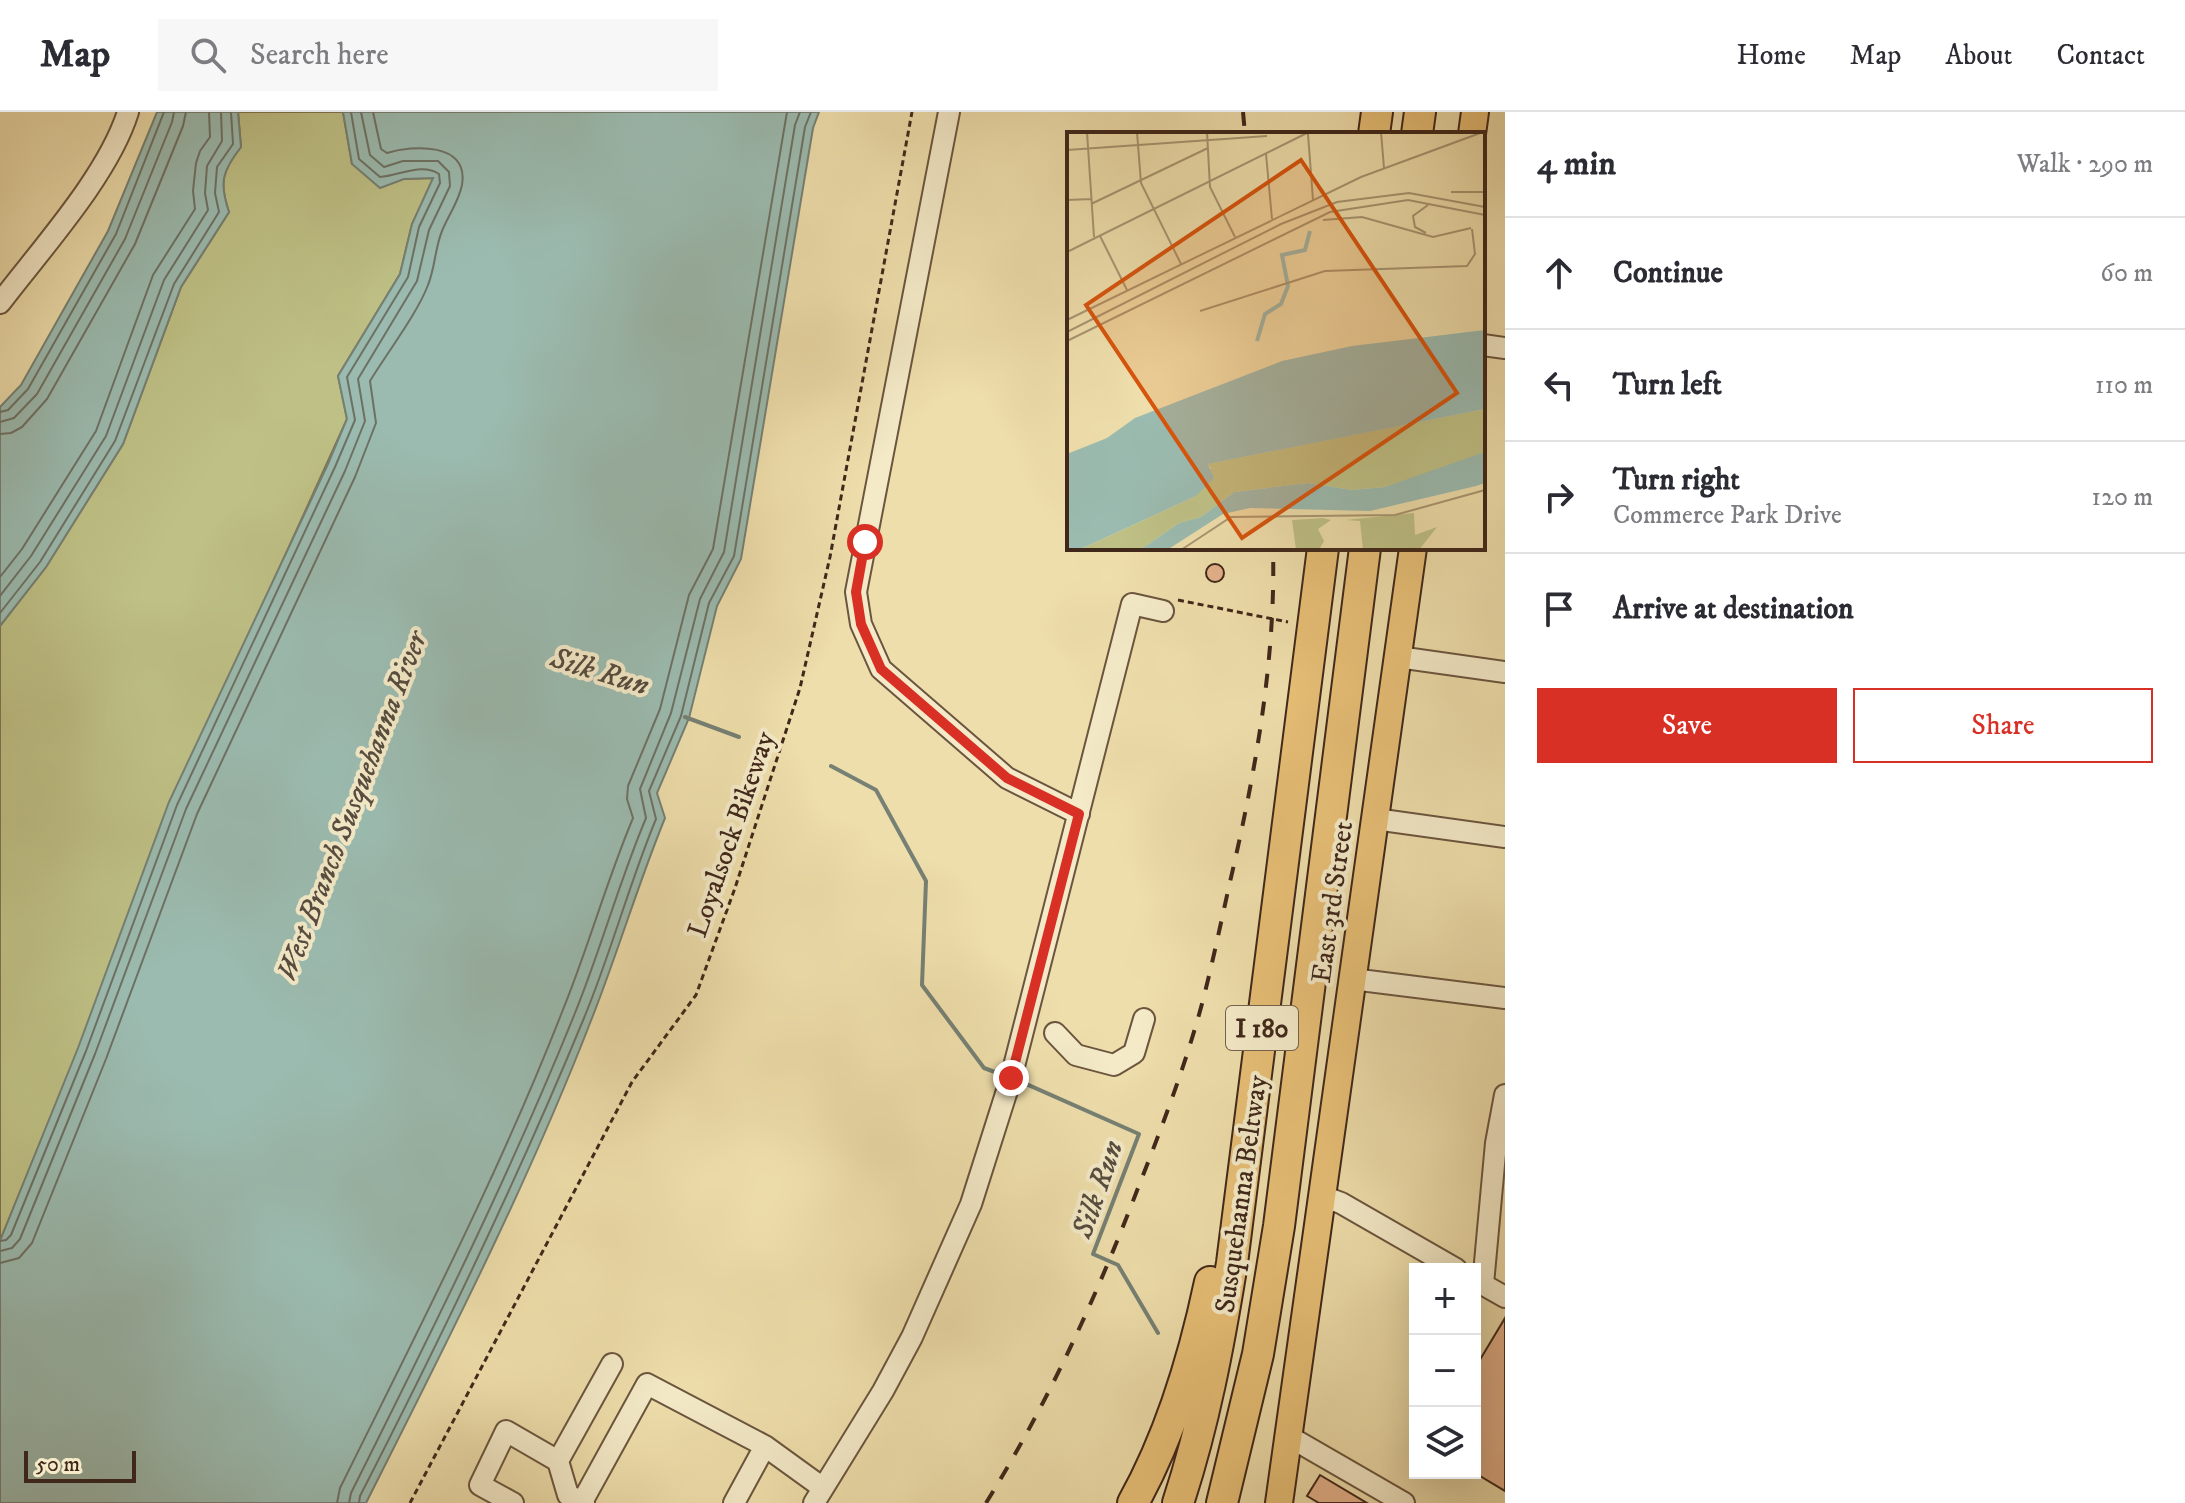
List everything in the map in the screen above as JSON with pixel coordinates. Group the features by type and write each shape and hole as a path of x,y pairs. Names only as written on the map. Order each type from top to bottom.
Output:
{"highway":[{"path":"1374,132 1377,112"},
{"path":"1417,132 1420,112"},
{"name":"Susquehanna Beltway","path":"1178,1503 1204,1413 1219,1345 1247,1152 1323,550"},
{"name":"Susquehanna Beltway","path":"1222,1503 1258,1354 1279,1226 1365,550"},
{"path":"1133,1503 1177,1405 1203,1317 1270,966"}],"main road":[{"path":"1472,132 1475,112"},
{"name":"East 3rd Street","path":"1279,1503 1413,550"}],"street":[{"path":"0,303 91,182 128,112"},
{"path":"949,112 856,592 861,624 881,669 1007,778 1079,814"},
{"path":"1485,345 1505,348"},
{"path":"572,1501 647,1384 765,1446 818,1496 883,1391 939,1281 971,1204 1014,1066 1132,604 1170,606"},
{"path":"1398,657 1505,672"},
{"path":"1375,819 1505,837"},
{"path":"1352,979 1505,998"},
{"path":"1055,1033 1076,1055 1114,1065 1134,1053 1144,1019"},
{"path":"1481,1269 1501,1144 1505,1095"},
{"path":"1322,1196 1341,1203 1446,1263"},
{"path":"1481,1283 1505,1297"},
{"path":"558,1461 612,1364"},
{"path":"513,1503 480,1485 506,1431 558,1461 572,1501"},
{"path":"1288,1436 1404,1503"},
{"path":"734,1503 765,1446"}],"path":[{"name":"Loyalsock Bikeway","path":"410,1503 632,1082 696,995 731,901 800,688 827,572 912,112"},
{"path":"1170,606 1288,622"}],"green space":[{"path":"238,112 343,112 352,164 404,179 434,178 412,224 400,274 338,376 347,419 238,659 0,1241 0,626 46,567 123,444 181,287 229,212 223,185 226,170 241,147"}],"water":[{"path":"157,112 238,112 241,147 226,170 223,185 229,212 181,287 123,444 46,567 0,626 0,407 21,385 108,231"},
{"name":"West Branch Susquehanna River","path":"343,112 819,112 813,128 741,559 717,606 689,718 657,793 665,818 592,1018 513,1202 366,1503 0,1503 0,1241 78,1048 169,802 347,419 338,376 400,274 412,224 433,178 404,179 380,188 352,164"}],"building":[{"path":"1215,564 1224,573 1215,582 1206,573"},
{"path":"1505,1318 1505,1491 1481,1477 1481,1358"},
{"path":"1320,1475 1367,1503 1319,1503 1307,1496"}],"waterway":[{"name":"Silk Run","path":"685,717 739,737"},
{"name":"Silk Run","path":"831,766 876,790 926,881 922,985 984,1068 1003,1075"},
{"name":"Silk Run","path":"1015,1079 1139,1134 1093,1254 1118,1265 1158,1333"}],"railway":[{"path":"1243,112 1245,132"},
{"path":"986,1503 1030,1427 1088,1310 1156,1142 1196,1024 1239,841 1262,716 1271,632 1273,550"}],"route":[{"path":"865,542 856,592 861,624 881,669 1007,778 1079,814 1011,1078"}]}
